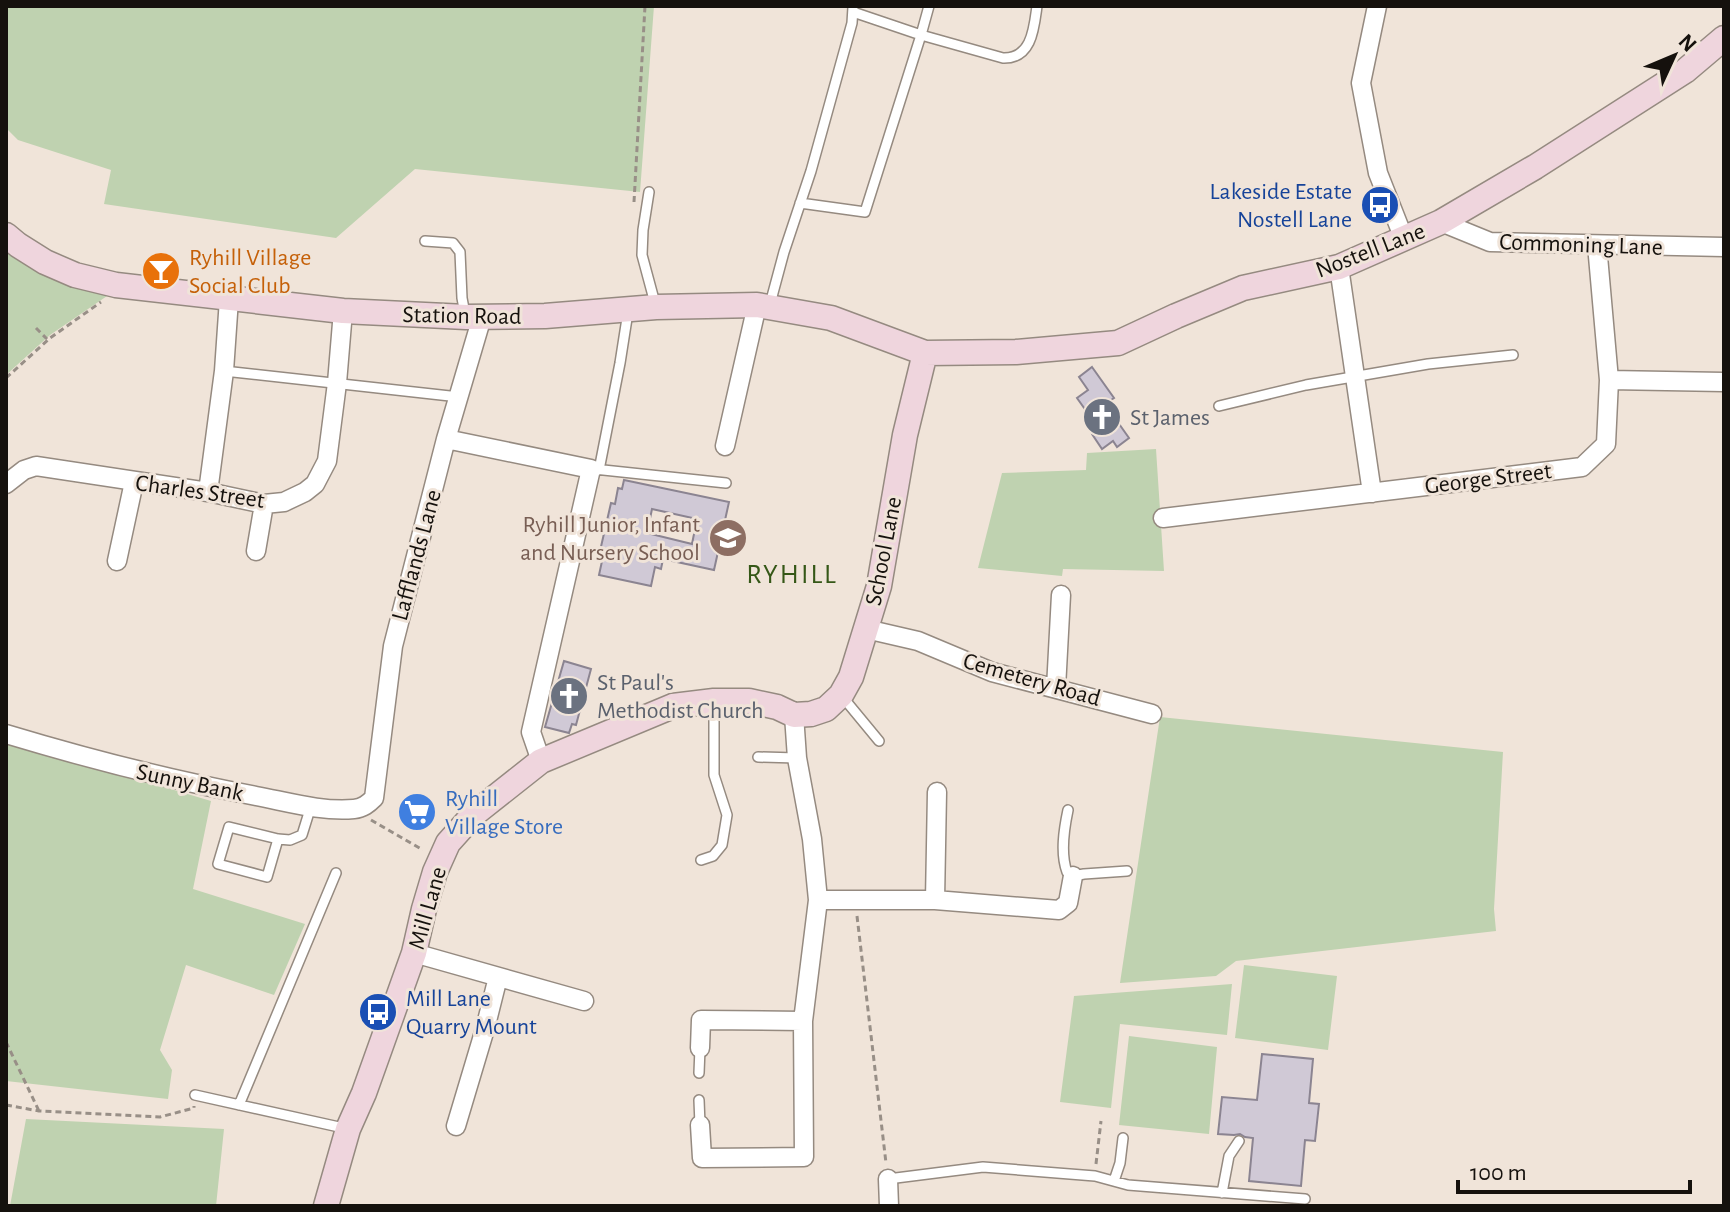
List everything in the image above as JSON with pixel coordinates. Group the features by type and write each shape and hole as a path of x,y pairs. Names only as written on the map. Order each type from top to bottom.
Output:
{"street":[{"path":"1377,6 1361,83 1378,173 1404,239"},
{"name":"Nostell Lane","path":"925,353 1016,352 1118,343 1243,288 1339,267 1441,222 1535,167 1685,71 1724,38"},
{"name":"Commoning Lane","path":"1441,222 1490,242 1724,247"},
{"name":"Station Road","path":"6,235 45,262 75,275 116,285 343,311 474,317 545,316 656,307 763,306 831,318 925,353"},
{"name":"George Street","path":"1163,518 1582,467 1606,444 1609,380 1597,245"},
{"path":"1339,267 1372,493"},
{"path":"208,492 224,371 229,299"},
{"path":"725,446 763,306"},
{"name":"Charles Street","path":"6,484 24,470 36,466 208,492 264,504 284,502 305,492 315,484 327,461 343,311"},
{"name":"Lafflands Lane","path":"374,798 393,646 459,397 474,317"},
{"name":"School Lane","path":"841,695 851,677 879,586 905,435 925,353"},
{"path":"1609,380 1724,382"},
{"path":"446,439 595,469 531,732 541,761"},
{"path":"117,561 134,482"},
{"path":"256,551 264,504"},
{"path":"1056,688 1061,595"},
{"name":"Cemetery Road","path":"866,629 918,641 992,672 1152,714"},
{"path":"700,1125 702,1158 804,1157 803,1021 818,900 812,839 797,758 794,715 826,709 841,695"},
{"name":"Mill Lane","path":"326,1206 348,1129 414,953 435,872 448,843 474,814 541,761 673,706 749,701 777,707 794,715"},
{"name":"Sunny Bank","path":"6,734 92,760 167,778 311,806 355,809 366,806 374,798"},
{"path":"935,900 937,792"},
{"path":"818,900 935,900 1059,910 1068,903 1073,876"},
{"path":"414,953 498,977 565,988 584,1001"},
{"path":"456,1126 498,977"},
{"path":"700,1048 701,1020 803,1021"},
{"path":"888,1179 889,1206"}],"lane":[{"path":"800,203 865,212 929,6"},
{"path":"763,306 820,139 853,9 921,35 1013,59 1029,45 1037,6"},
{"path":"649,192 642,255 656,307"},
{"path":"425,241 453,243 460,252 462,298 474,317"},
{"path":"629,309 620,363 595,469 726,483"},
{"path":"1219,406 1306,385 1428,364 1513,355"},
{"path":"224,371 459,397"},
{"path":"841,695 879,741"},
{"path":"701,860 713,856 722,845 727,815 717,786 713,758 714,701"},
{"path":"758,757 797,758"},
{"path":"278,839 267,877 218,864 229,827 290,840 302,835 311,806"},
{"path":"1068,810 1064,829 1067,872 1073,876 1127,871"},
{"path":"239,1105 336,873"},
{"path":"699,1073 700,1048"},
{"path":"195,1095 348,1129"},
{"path":"699,1100 700,1125"},
{"path":"1114,1181 1123,1138"},
{"path":"1222,1193 1229,1156 1239,1141"},
{"path":"888,1179 983,1167 1095,1176 1128,1185 1305,1199"}],"path":[{"path":"634,203 645,6"},
{"path":"6,378 48,340 109,297 116,285"},
{"path":"36,328 48,340"},
{"path":"366,817 440,860"},
{"path":"855,900 888,1179"},
{"path":"6,1042 39,1111"},
{"path":"6,1105 39,1111 160,1117 194,1108 195,1095"},
{"path":"1095,1176 1101,1121"}],"green space":[{"path":"6,6 654,6 640,192 415,169 336,238 104,204 111,170 18,140 6,128"},
{"path":"6,238 113,287 107,296 50,335 6,375"},
{"path":"1156,449 1164,571 1063,569 1062,576 978,568 1002,473 1086,470 1087,453"},
{"path":"1160,717 1503,752 1494,909 1496,931 1236,961 1216,976 1120,983"},
{"path":"6,740 211,801 193,889 305,924 274,995 186,965 160,1050 172,1070 168,1099 6,1081"},
{"path":"1244,965 1337,976 1328,1050 1235,1038"},
{"path":"1232,984 1227,1035 1120,1024 1111,1108 1060,1102 1074,996"},
{"path":"1129,1036 1217,1047 1209,1134 1119,1125"},
{"path":"26,1119 224,1129 216,1206 10,1206"}],"building":[{"name":"St James","path":"1092,367 1114,398 1105,404 1129,438 1117,447 1113,441 1102,449 1092,434 1099,429 1077,398 1088,390 1079,377"},
{"path":"624,480 729,502 714,570 663,559 661,569 655,567 651,586 599,575 604,552 600,551 611,503 615,504 618,488 622,489","holes":["652,509 697,519 692,544 647,533"]},
{"name":"St Paul's Methodist Church","path":"564,661 591,669 576,725 572,724 569,733 545,727"},
{"path":"1262,1054 1313,1059 1309,1103 1319,1104 1315,1141 1305,1140 1301,1186 1249,1181 1253,1138 1240,1134 1218,1134 1222,1097 1257,1100"}],"place":[{"name":"Lakeside Estate Nostell Lane","path":"1380,205"},
{"name":"Ryhill Village Social Club","path":"161,271"},
{"name":"St James","path":"1102,417"},
{"name":"Ryhill Junior, Infant and Nursery School","path":"728,538"},
{"name":"St Paul's Methodist Church","path":"569,696"},
{"name":"Ryhill Village Store","path":"417,812"},
{"name":"Mill Lane Quarry Mount","path":"378,1012"}],"district":[{"name":"RYHILL","path":"792,573"}]}
